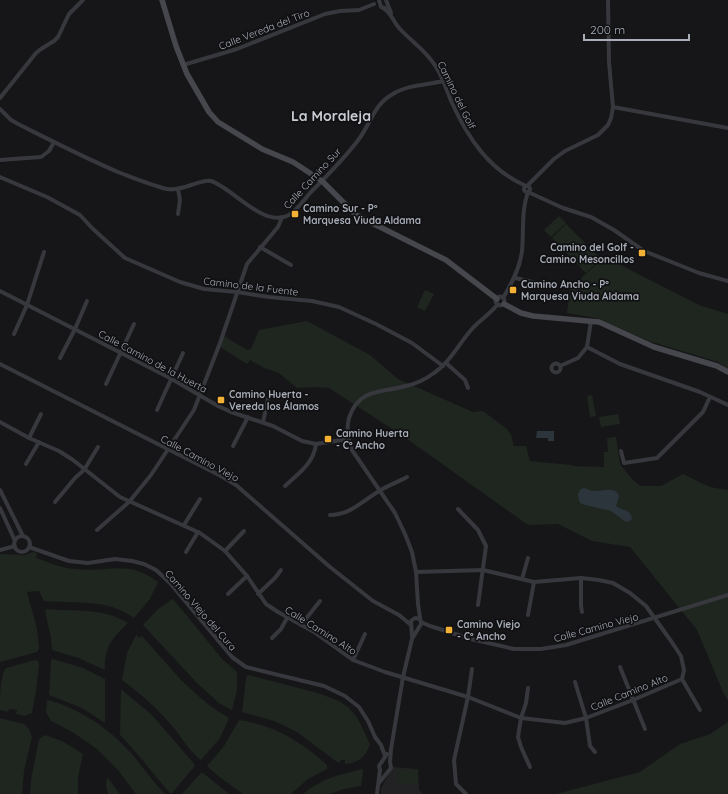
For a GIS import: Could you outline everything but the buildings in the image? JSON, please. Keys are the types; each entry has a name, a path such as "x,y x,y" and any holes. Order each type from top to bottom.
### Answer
{"street":[{"path":"0,98 36,53 58,37 69,14 83,0"},
{"path":"162,0 183,65 209,112 218,122 262,149 293,162 322,181 356,215 446,260 500,301 521,313 533,316 591,320 654,347 717,366 728,372"},
{"name":"Calle Vereda del Tiro","path":"183,65 237,49 325,14 340,11 359,10 374,4 379,0"},
{"name":"Camino del Golf","path":"379,0 382,7 388,11 399,29 429,57 436,67 460,119 473,142 498,169 527,189 562,208 591,217 614,230 644,251 699,273 728,281"},
{"path":"379,783 391,768 391,747 403,677 412,639 419,624 416,572 412,552 405,534 395,513 381,490 360,464 352,450 348,439 347,425 354,406 360,399 381,390 406,386 426,378 444,365 471,330 500,301 515,278 522,253 527,189 554,159 565,151 592,139 602,132 608,125 611,118 612,107 609,62 608,0"},
{"path":"374,4 385,8 387,2"},
{"path":"387,2 392,17"},
{"name":"Calle Camino Sur","path":"0,109 11,120 20,125 129,176 169,189 178,189 209,181 218,184 262,214 282,217 293,212 322,181 359,138 376,108 387,97 401,90 443,81"},
{"path":"612,107 728,128"},
{"path":"0,160 41,157 49,151 54,142"},
{"name":"Camino de la Fuente","path":"0,177 47,197 80,215 125,258 180,282 204,290 237,292 312,301 339,307 412,343 465,380 468,388"},
{"path":"178,189 180,200 178,214"},
{"path":"97,530 129,502 151,475 194,410 247,264 278,227 282,217"},
{"path":"260,247 291,265"},
{"path":"14,334 27,304 44,252"},
{"path":"515,278 545,285"},
{"name":"Calle Camino de la Huerta","path":"0,291 170,378 218,406 273,426 302,441 316,444 348,439"},
{"path":"60,358 87,301"},
{"path":"560,366 578,358 587,347 591,320"},
{"path":"106,384 134,324"},
{"path":"587,347 620,364 728,405"},
{"path":"157,410 182,353"},
{"name":"Calle Camino Viejo","path":"0,364 236,485 342,577 372,601 399,615 411,625"},
{"path":"621,451 624,463 657,458 702,412 710,397"},
{"path":"263,422 268,399"},
{"path":"29,438 41,414"},
{"path":"233,446 248,418"},
{"name":"Calle Camino Alto","path":"0,422 29,438 59,451 73,460 120,497 198,532 225,551 247,576 266,604 287,618 314,632 353,660 385,672 468,697 521,718 564,723 586,718 634,700 682,679 684,670 681,656 646,606 624,589 613,583 582,578 534,582 483,570 416,572"},
{"path":"26,464 38,442"},
{"path":"285,486 305,469 316,450 316,444"},
{"path":"55,502 75,478 84,470 98,448"},
{"path":"330,515 337,515 354,510 381,490 406,477"},
{"path":"0,490 23,536 28,539 30,544 25,551 19,551 15,546 15,541 0,508"},
{"path":"184,525 200,499"},
{"path":"458,509 478,530 486,546 478,605"},
{"path":"225,551 244,531"},
{"path":"186,552 198,532"},
{"path":"15,541 20,536 23,536"},
{"path":"0,550 15,546"},
{"name":"Camino Viejo del Cura","path":"29,547 69,561 88,563 115,559 144,564 156,570 170,583 232,658 246,667 324,686 345,696 359,707 381,745 385,756"},
{"path":"522,579 528,558"},
{"path":"258,594 275,578 281,570"},
{"path":"228,594 247,576"},
{"path":"582,578 580,606 582,612"},
{"path":"528,615 534,582"},
{"name":"Calle Camino Viejo","path":"419,624 471,639 514,649 541,649 566,645 728,595"},
{"path":"301,625 320,602"},
{"path":"412,639 411,621 418,604"},
{"path":"399,615 413,618 419,624"},
{"path":"272,638 281,629 287,618"},
{"path":"411,625 415,628 419,624"},
{"path":"353,660 365,634"},
{"path":"620,667 645,729"},
{"path":"466,794 456,784 454,760 468,697 472,668"},
{"path":"682,679 700,710"},
{"path":"576,682 586,718 590,746 595,752"},
{"path":"528,688 518,737 530,767"},
{"path":"381,745 391,747"},
{"path":"377,794 380,770 379,766 391,747"},
{"path":"382,761 386,760 390,762"},
{"path":"380,770 387,772"}],"shaded area":[{"path":"559,216 566,223 551,237 544,230"},
{"path":"566,224 601,259 586,273 552,238"},
{"path":"605,257 699,305 728,314 728,369 718,362 649,341 596,318 567,313 570,288"},
{"path":"425,290 434,294 425,311 417,307"},
{"path":"307,321 370,355 398,379 473,412 483,411 507,429 511,435 514,446 526,446 530,461 572,466 604,467 604,452 608,452 607,438 616,437 620,464 631,478 640,486 661,486 683,474 710,487 728,490 728,701 697,630 630,547 592,541 558,524 528,525 400,434 329,388 297,388 279,373 264,368 250,360 247,364 220,347 224,336 247,350 251,349 259,330"},
{"path":"592,395 596,416 590,417 587,396"},
{"path":"618,414 620,424 601,427 599,417"},
{"path":"537,431 554,431 554,441 548,441 548,438 536,438"},
{"path":"585,488 594,491 615,491 619,496 616,506 627,511 631,515 632,518 630,521 626,522 611,511 580,503 578,494 581,489"},
{"path":"33,552 37,553 36,558 55,565 87,570 118,568 127,569 147,575 158,582 150,599 134,618 113,607 90,603 44,601 39,591 27,592 37,629 39,649 37,652 0,662 0,554 25,555"},
{"path":"173,599 223,660 236,671 237,690 232,710 219,703 197,683 143,625 158,609"},
{"path":"46,609 99,612 108,614 128,623 113,638 110,644 106,655 105,670 78,658 52,650 45,611"},
{"path":"136,635 140,638 142,636 181,680 196,694 213,708 229,718 220,738 201,760 189,749 173,727 161,714 143,696 122,680 127,653"},
{"path":"53,659 83,668 105,679 105,723 82,708 49,695 51,660"},
{"path":"35,660 38,661 39,664 32,713 25,716 16,714 17,710 9,709 8,712 0,710 1,681 6,668"},
{"path":"248,675 318,693 339,701 348,707 356,716 370,744 364,756 358,761 345,764 345,760 341,760 340,763 337,762 297,732 274,721 242,712 246,678"},
{"path":"121,689 152,715 195,765 172,793 170,793 120,735"},
{"path":"49,700 72,709 104,728 131,753 165,794 136,794 117,769 97,749 74,733 51,721 46,712 47,701"},
{"path":"0,718 24,724 29,729 32,737 24,771 22,794 0,794"},
{"path":"239,720 252,722 286,735 317,756 327,765 327,769 308,779 291,794 243,794 207,766 224,746"},
{"path":"728,722 728,794 556,794 640,772 680,744 710,734"},
{"path":"45,735 62,741 83,754 78,777 78,794 30,794 31,780 39,739"},
{"path":"393,767 418,769 419,790 423,794 381,794 381,788"},
{"path":"362,769 361,786 344,789 330,794 303,794 316,784 339,775"},
{"path":"398,769 418,770 418,785 397,783"},
{"path":"201,773 203,773 229,794 182,794"},
{"path":"107,777 120,794 108,794 106,786"}],"place":[{"name":"Camino Sur - Pº Marquesa Viuda Aldama","path":"295,214"},
{"name":"Camino del Golf - Camino Mesoncillos","path":"642,253"},
{"name":"Camino Ancho - Pº Marquesa Viuda Aldama","path":"513,290"},
{"name":"Camino Huerta - Vereda los Álamos","path":"221,400"},
{"name":"Camino Huerta - Cº Ancho","path":"328,439"},
{"name":"Camino Viejo - Cº Ancho","path":"449,630"}],"district":[{"name":"La Moraleja","path":"331,116"}]}
